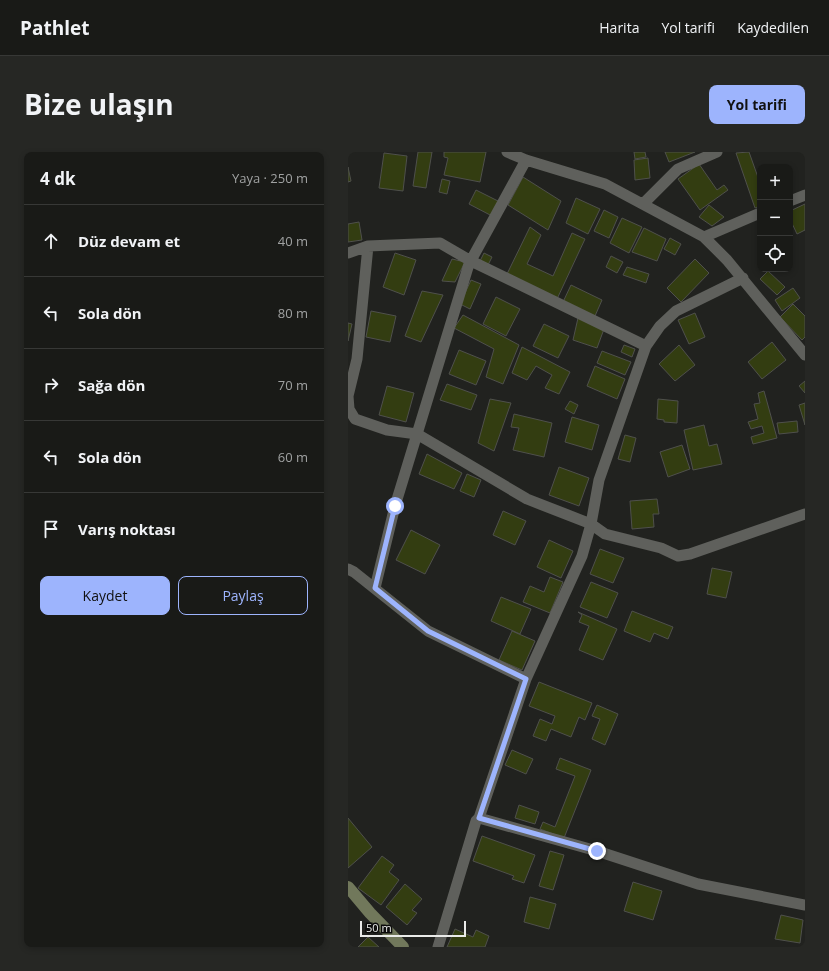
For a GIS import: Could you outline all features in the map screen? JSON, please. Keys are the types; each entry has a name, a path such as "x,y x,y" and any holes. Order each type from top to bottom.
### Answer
{"street":[{"path":"506,152 526,160 605,184 704,237 743,278 805,355"},
{"path":"643,204 678,169 700,155 717,152"},
{"path":"375,588 395,506 471,261 526,160"},
{"path":"792,200 805,195"},
{"path":"704,237 757,214"},
{"path":"348,253 368,246 440,243 471,261 646,346"},
{"path":"368,246 357,359 348,396 349,409 355,419 370,426 398,432 417,434 527,500 591,524 605,534 661,548 678,556 690,554 805,514"},
{"path":"438,947 476,821 479,818 526,679 582,556 591,524 594,502 603,467 646,346 660,326 676,311 743,278"},
{"path":"348,569 375,588 428,631 526,679"},
{"path":"479,818 597,851 698,884 805,905"},
{"path":"348,887 370,913 403,947"}],"building":[{"path":"418,152 432,152 426,188 413,186"},
{"path":"444,152 486,152 480,182 444,175 448,158 444,157"},
{"path":"634,152 645,152 646,157 635,159"},
{"path":"665,152 695,152 669,162"},
{"path":"749,152 757,175 757,207 755,208 736,153"},
{"path":"384,153 407,156 403,191 379,188"},
{"path":"648,158 650,178 635,180 634,160"},
{"path":"699,164 717,190 724,185 728,190 700,210 678,179"},
{"path":"348,167 351,181 348,182"},
{"path":"523,177 561,201 548,230 508,205"},
{"path":"442,179 450,181 447,194 439,192"},
{"path":"476,190 500,202 492,216 469,204"},
{"path":"576,198 600,209 588,234 566,223"},
{"path":"805,204 805,230 797,234 793,225 793,210"},
{"path":"709,205 724,217 712,226 699,217"},
{"path":"604,210 618,217 609,238 594,231"},
{"path":"622,218 642,227 629,253 610,243"},
{"path":"359,222 362,240 348,242 348,224"},
{"path":"530,227 541,235 527,264 553,276 572,233 585,239 557,299 507,274"},
{"path":"644,228 666,239 657,261 632,252"},
{"path":"670,238 681,244 675,255 664,249"},
{"path":"395,253 416,260 404,295 383,287"},
{"path":"484,253 492,257 488,265 480,261"},
{"path":"611,256 623,262 617,273 606,267"},
{"path":"452,259 465,262 455,282 442,281"},
{"path":"695,259 709,273 681,302 667,288"},
{"path":"627,267 649,274 646,283 623,275"},
{"path":"767,272 769,272 785,287 777,295 760,279"},
{"path":"471,280 481,284 470,309 460,304"},
{"path":"571,285 602,300 595,316 563,302"},
{"path":"793,288 800,298 782,311 775,300"},
{"path":"422,291 443,295 421,342 405,336"},
{"path":"496,297 520,309 506,336 483,324"},
{"path":"793,304 805,316 805,337 802,340 780,317"},
{"path":"371,311 396,316 390,342 366,337"},
{"path":"695,313 705,337 689,344 678,320"},
{"path":"463,315 519,345 503,384 486,377 494,349 454,328"},
{"path":"578,318 604,329 597,348 573,340"},
{"path":"348,323 352,324 348,341"},
{"path":"544,324 569,336 558,358 533,346"},
{"path":"772,342 786,360 762,379 748,362"},
{"path":"624,345 635,349 632,357 621,352"},
{"path":"679,345 695,365 675,381 659,364"},
{"path":"522,347 570,372 559,394 545,388 552,375 536,366 527,380 512,373"},
{"path":"459,350 486,361 476,385 449,374"},
{"path":"602,351 631,362 625,375 597,363"},
{"path":"595,366 625,379 617,399 587,386"},
{"path":"805,381 805,393 799,386"},
{"path":"447,384 477,395 471,410 440,400"},
{"path":"387,386 414,393 406,422 379,415"},
{"path":"764,391 777,438 753,444 751,437 764,433 762,426 751,429 748,422 758,419 754,404 760,403 758,393"},
{"path":"490,399 511,403 494,451 478,443"},
{"path":"658,399 678,401 677,423 664,422 664,420 657,419"},
{"path":"570,401 578,405 574,414 565,409"},
{"path":"805,403 805,425 799,405"},
{"path":"514,414 552,423 544,457 513,450 519,428 511,427"},
{"path":"572,417 599,425 592,450 565,442"},
{"path":"797,421 798,432 779,434 777,423"},
{"path":"704,425 709,446 717,444 722,464 693,470 684,430"},
{"path":"625,435 636,438 630,462 618,459"},
{"path":"682,445 690,469 668,477 660,452"},
{"path":"427,454 462,473 454,489 419,474"},
{"path":"559,467 589,478 579,506 549,495"},
{"path":"467,474 481,480 474,497 460,491"},
{"path":"657,499 659,514 653,514 654,527 632,529 630,501"},
{"path":"503,511 526,521 515,545 493,535"},
{"path":"411,530 440,545 425,574 396,560"},
{"path":"549,540 573,551 561,578 537,567"},
{"path":"600,549 624,558 613,583 590,574"},
{"path":"712,568 732,572 726,598 707,594"},
{"path":"550,577 563,582 550,613 523,602 530,586 544,592"},
{"path":"591,582 618,593 607,618 580,607"},
{"path":"501,597 531,609 520,634 491,621"},
{"path":"632,611 673,627 668,639 654,633 650,642 624,631"},
{"path":"578,612 617,629 603,660 579,650 589,626 579,622 582,615"},
{"path":"512,631 535,641 522,670 499,660"},
{"path":"539,682 592,703 585,720 579,717 571,737 551,729 546,741 533,736 540,719 552,724 555,716 529,706"},
{"path":"597,705 618,714 605,745 592,739 600,719 592,716"},
{"path":"512,750 533,759 526,774 505,765"},
{"path":"560,758 591,770 564,838 540,829 543,822 555,827 575,776 556,769"},
{"path":"519,805 539,812 535,824 515,818"},
{"path":"348,818 372,847 348,868"},
{"path":"482,836 535,855 524,883 512,879 514,876 473,861"},
{"path":"550,851 564,855 553,890 539,886"},
{"path":"382,856 394,865 389,872 399,880 381,905 358,888"},
{"path":"633,882 662,891 653,920 624,911"},
{"path":"405,884 422,899 412,910 417,913 407,925 386,907"},
{"path":"530,897 556,904 549,929 524,922"},
{"path":"781,915 803,920 800,943 775,939"},
{"path":"455,929 473,937 476,930 489,936 485,947 447,947"},
{"path":"368,937 379,947 358,947"}],"route":[{"path":"395,506 375,588 428,631 526,679 479,818 597,851"}]}
